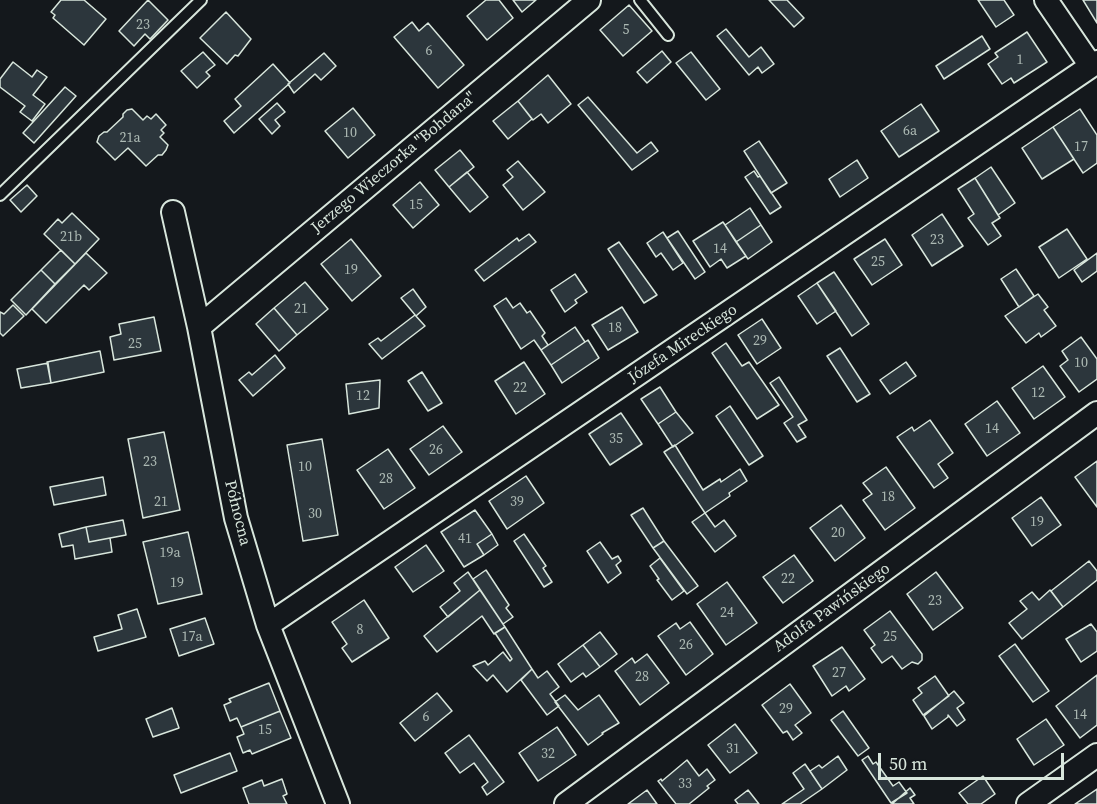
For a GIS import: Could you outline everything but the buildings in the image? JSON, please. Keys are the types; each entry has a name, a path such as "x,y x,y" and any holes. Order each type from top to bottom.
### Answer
{"street":[{"name":"Jerzego Wieczorka \"Bohdana\"","path":"199,327 589,0"},
{"path":"1046,0 1094,64"},
{"name":"Józefa Mireckiego","path":"268,625 1094,64"},
{"name":"Północna","path":"173,212 199,327 236,518 268,625 338,804"},
{"name":"Adolfa Pawińskiego","path":"566,804 1097,413"},
{"path":"1028,804 1097,755"}],"lane":[{"path":"0,195 201,0"},
{"path":"640,0 668,35"}]}
